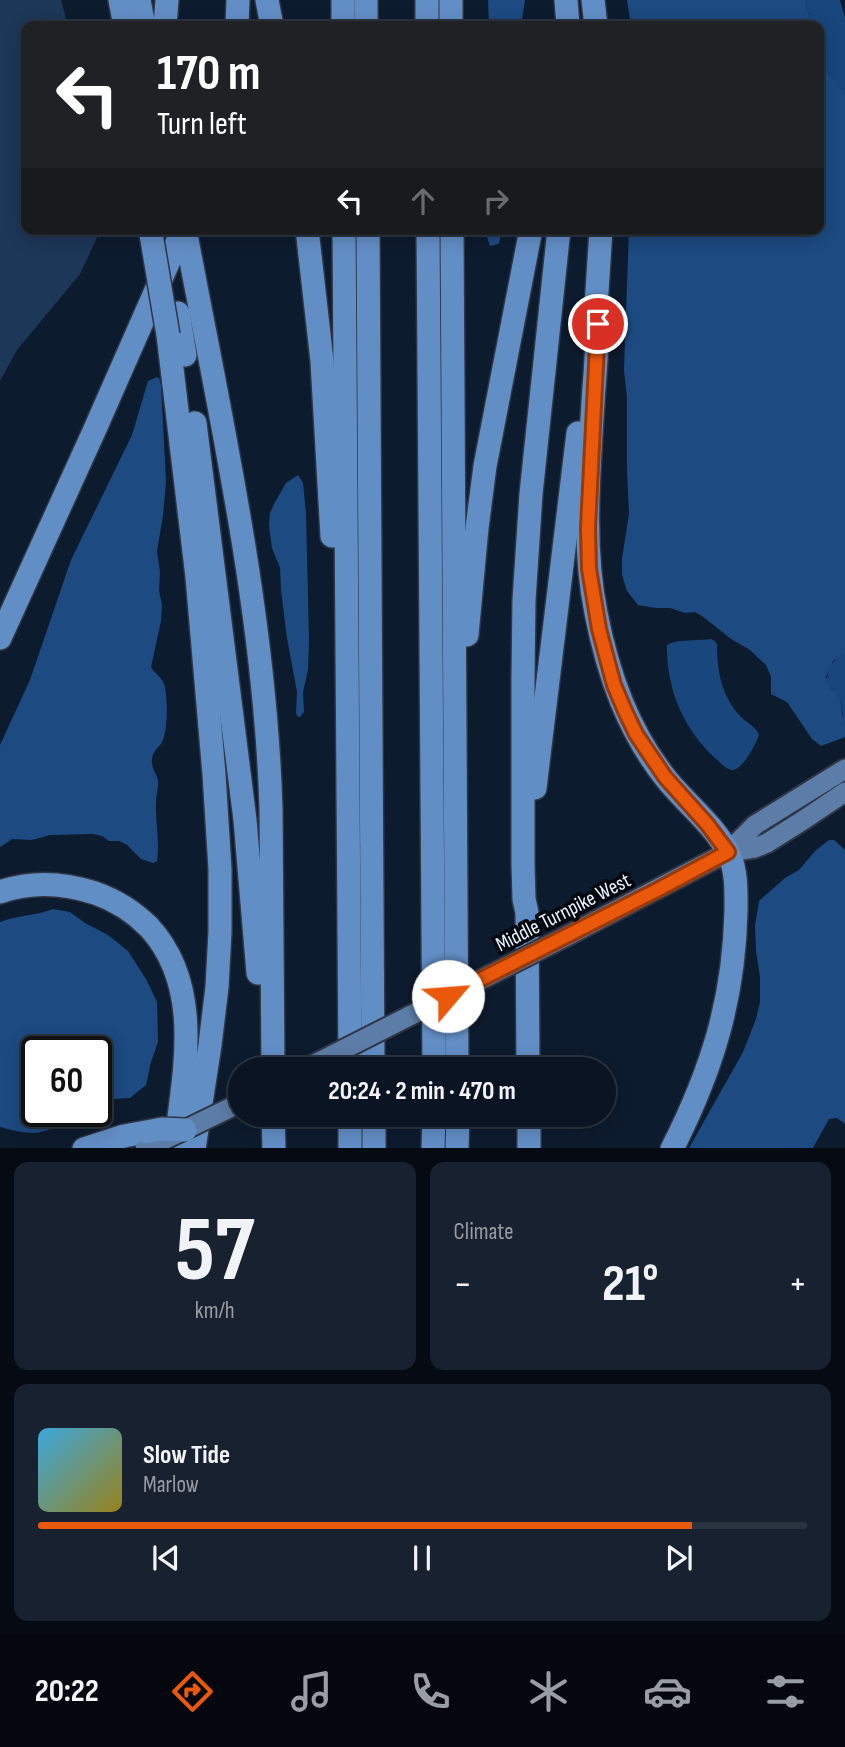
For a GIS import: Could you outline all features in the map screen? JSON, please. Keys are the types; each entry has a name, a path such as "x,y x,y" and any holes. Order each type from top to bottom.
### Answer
{"highway":[{"path":"113,0 115,21"},
{"path":"120,0 124,21"},
{"path":"139,0 143,21"},
{"path":"165,21 167,0"},
{"path":"237,21 238,0"},
{"path":"267,0 271,21"},
{"path":"343,0 343,21"},
{"path":"366,0 366,21"},
{"path":"427,0 427,21"},
{"path":"451,0 451,21"},
{"path":"558,21 559,0"},
{"path":"566,0 568,21"},
{"path":"593,0 595,21"},
{"path":"156,235 178,313 208,518 245,820 258,963 261,1057"},
{"path":"156,235 197,577 220,869 217,987 208,1059 184,1142"},
{"path":"0,638 181,235"},
{"path":"185,235 247,564 265,695 271,809 273,1057"},
{"path":"308,235 322,361 332,541 347,618"},
{"path":"344,235 350,1057"},
{"path":"368,235 373,1057"},
{"path":"428,235 434,1057"},
{"path":"452,235 457,1057"},
{"path":"455,679 469,620 485,466 530,235"},
{"path":"528,1057 527,913 523,851 525,587 531,494 558,235"},
{"path":"601,235 588,540 590,579 599,629 614,685 636,734 665,777 728,852 734,871 735,937 722,1026 710,1064 672,1148"},
{"path":"527,913 537,774 589,342 596,307"},
{"path":"0,892 37,884 86,890 129,910 161,942 178,976 184,998 184,1142"},
{"path":"273,1127 274,1148"},
{"path":"350,1127 350,1148"},
{"path":"374,1127 374,1148"},
{"path":"433,1148 434,1127"},
{"path":"457,1127 457,1148"},
{"path":"528,1127 529,1148"},
{"path":"87,1148 124,1136 145,1140 162,1129 184,1142"}],"main road":[{"name":"Middle Turnpike West","path":"329,1057 728,852 755,825 845,769"},
{"name":"Middle Turnpike West","path":"728,852 755,848 766,843 845,792"},
{"path":"184,1142 228,1111"}],"shaded area":[{"path":"0,0 61,0 67,21 21,21 21,235 98,235 80,274 17,350 0,381"},
{"path":"488,0 525,0 522,21 489,21"},
{"path":"627,0 805,0 811,21 630,21"},
{"path":"805,0 840,0 845,18 845,94 824,63 824,21 811,21"},
{"path":"824,62 829,74 845,94 845,653 833,661 826,677 831,688 840,697 845,737 821,746 812,739 787,702 771,694 771,677 766,665 750,650 702,616 695,612 685,613 670,608 638,605 627,591 622,575 629,514 624,370 629,235 824,235"},
{"path":"501,235 499,244 490,246 487,237"},
{"path":"157,377 161,385 166,481 157,551 161,621 151,667 164,684 167,713 164,737 152,757 158,783 157,861 153,863 141,859 127,845 93,834 50,835 32,840 12,839 0,847 0,745 30,680 71,560 132,435 148,381"},
{"path":"298,475 303,483 306,513 309,640 308,670 303,692 304,712 300,717 296,713 297,692 287,638 280,568 272,548 269,526 274,504 286,483"},
{"path":"711,639 717,645 719,674 728,699 739,715 759,735 745,761 733,770 704,747 685,721 673,692 667,661 667,645 671,643"},
{"path":"845,653 845,722 839,695 828,685 827,680 830,666"},
{"path":"829,840 834,840 845,850 845,1124 837,1118 829,1119 813,1148 689,1148 743,1052 756,1019 760,1002 755,926 759,901 785,878 799,870 815,851"},
{"path":"53,909 70,912 108,935 128,951 157,1002 158,1042 146,1085 130,1098 112,1100 112,1036 21,1036 21,1127 55,1127 35,1133 0,1127 0,922"}],"route":[{"path":"448,996 728,852 665,777 636,734 614,685 599,629 589,569 588,528 598,324"}]}
